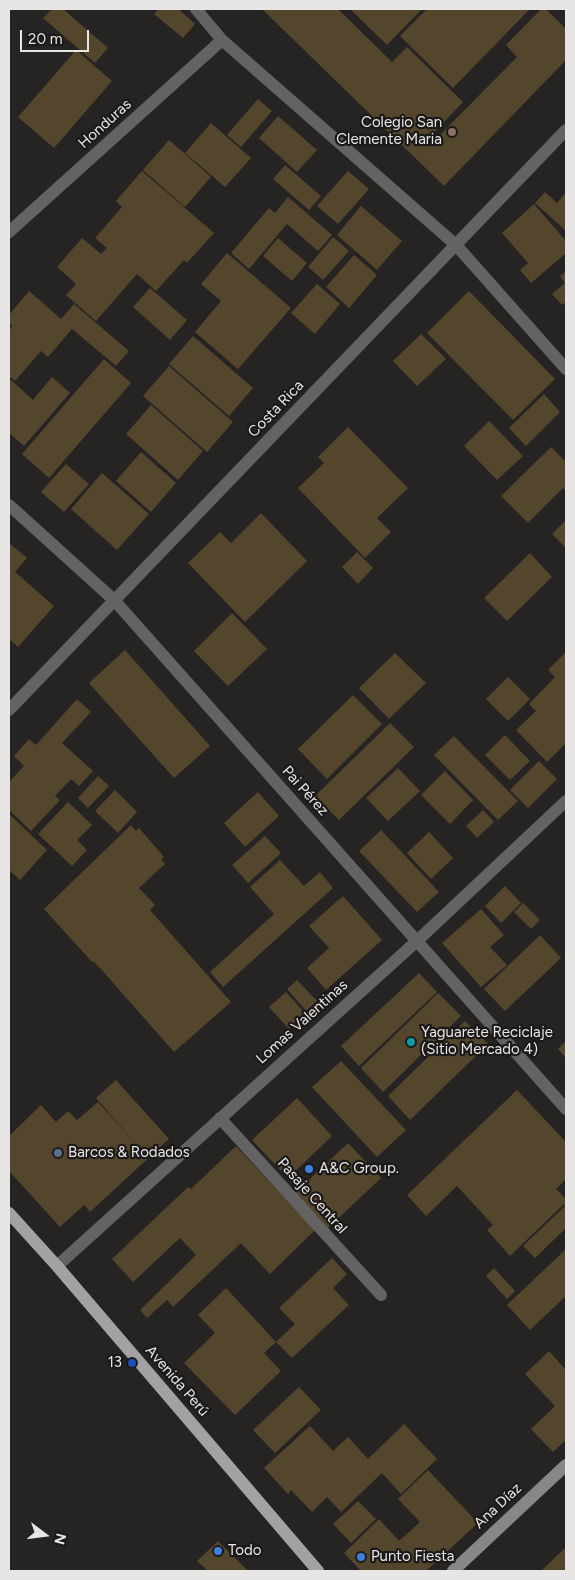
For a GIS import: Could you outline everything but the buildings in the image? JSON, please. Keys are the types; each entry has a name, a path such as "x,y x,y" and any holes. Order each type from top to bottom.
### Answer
{"main road":[{"name":"Avenida Perú","path":"9,1212 318,1571"},
{"name":"Ana Díaz","path":"453,1571 566,1466"}],"street":[{"path":"196,9 222,40 456,245 566,369"},
{"name":"Honduras","path":"9,232 222,40"},
{"name":"Costa Rica","path":"9,710 566,130"},
{"name":"Pai Pérez","path":"9,505 114,600 566,1109"},
{"name":"Lomas Valentinas","path":"57,1266 417,941 566,801"},
{"name":"Pasaje Central","path":"220,1118 381,1295"}],"place":[{"name":"Colegio San Clemente Maria","path":"452,132"},
{"name":"Yaguarete Reciclaje (Sitio Mercado 4)","path":"411,1042"},
{"name":"Barcos & Rodados","path":"58,1153"},
{"name":"A&C Group.","path":"309,1169"},
{"name":"13","path":"132,1363"},
{"name":"Todo","path":"218,1551"},
{"name":"Punto Fiesta","path":"361,1557"}]}
